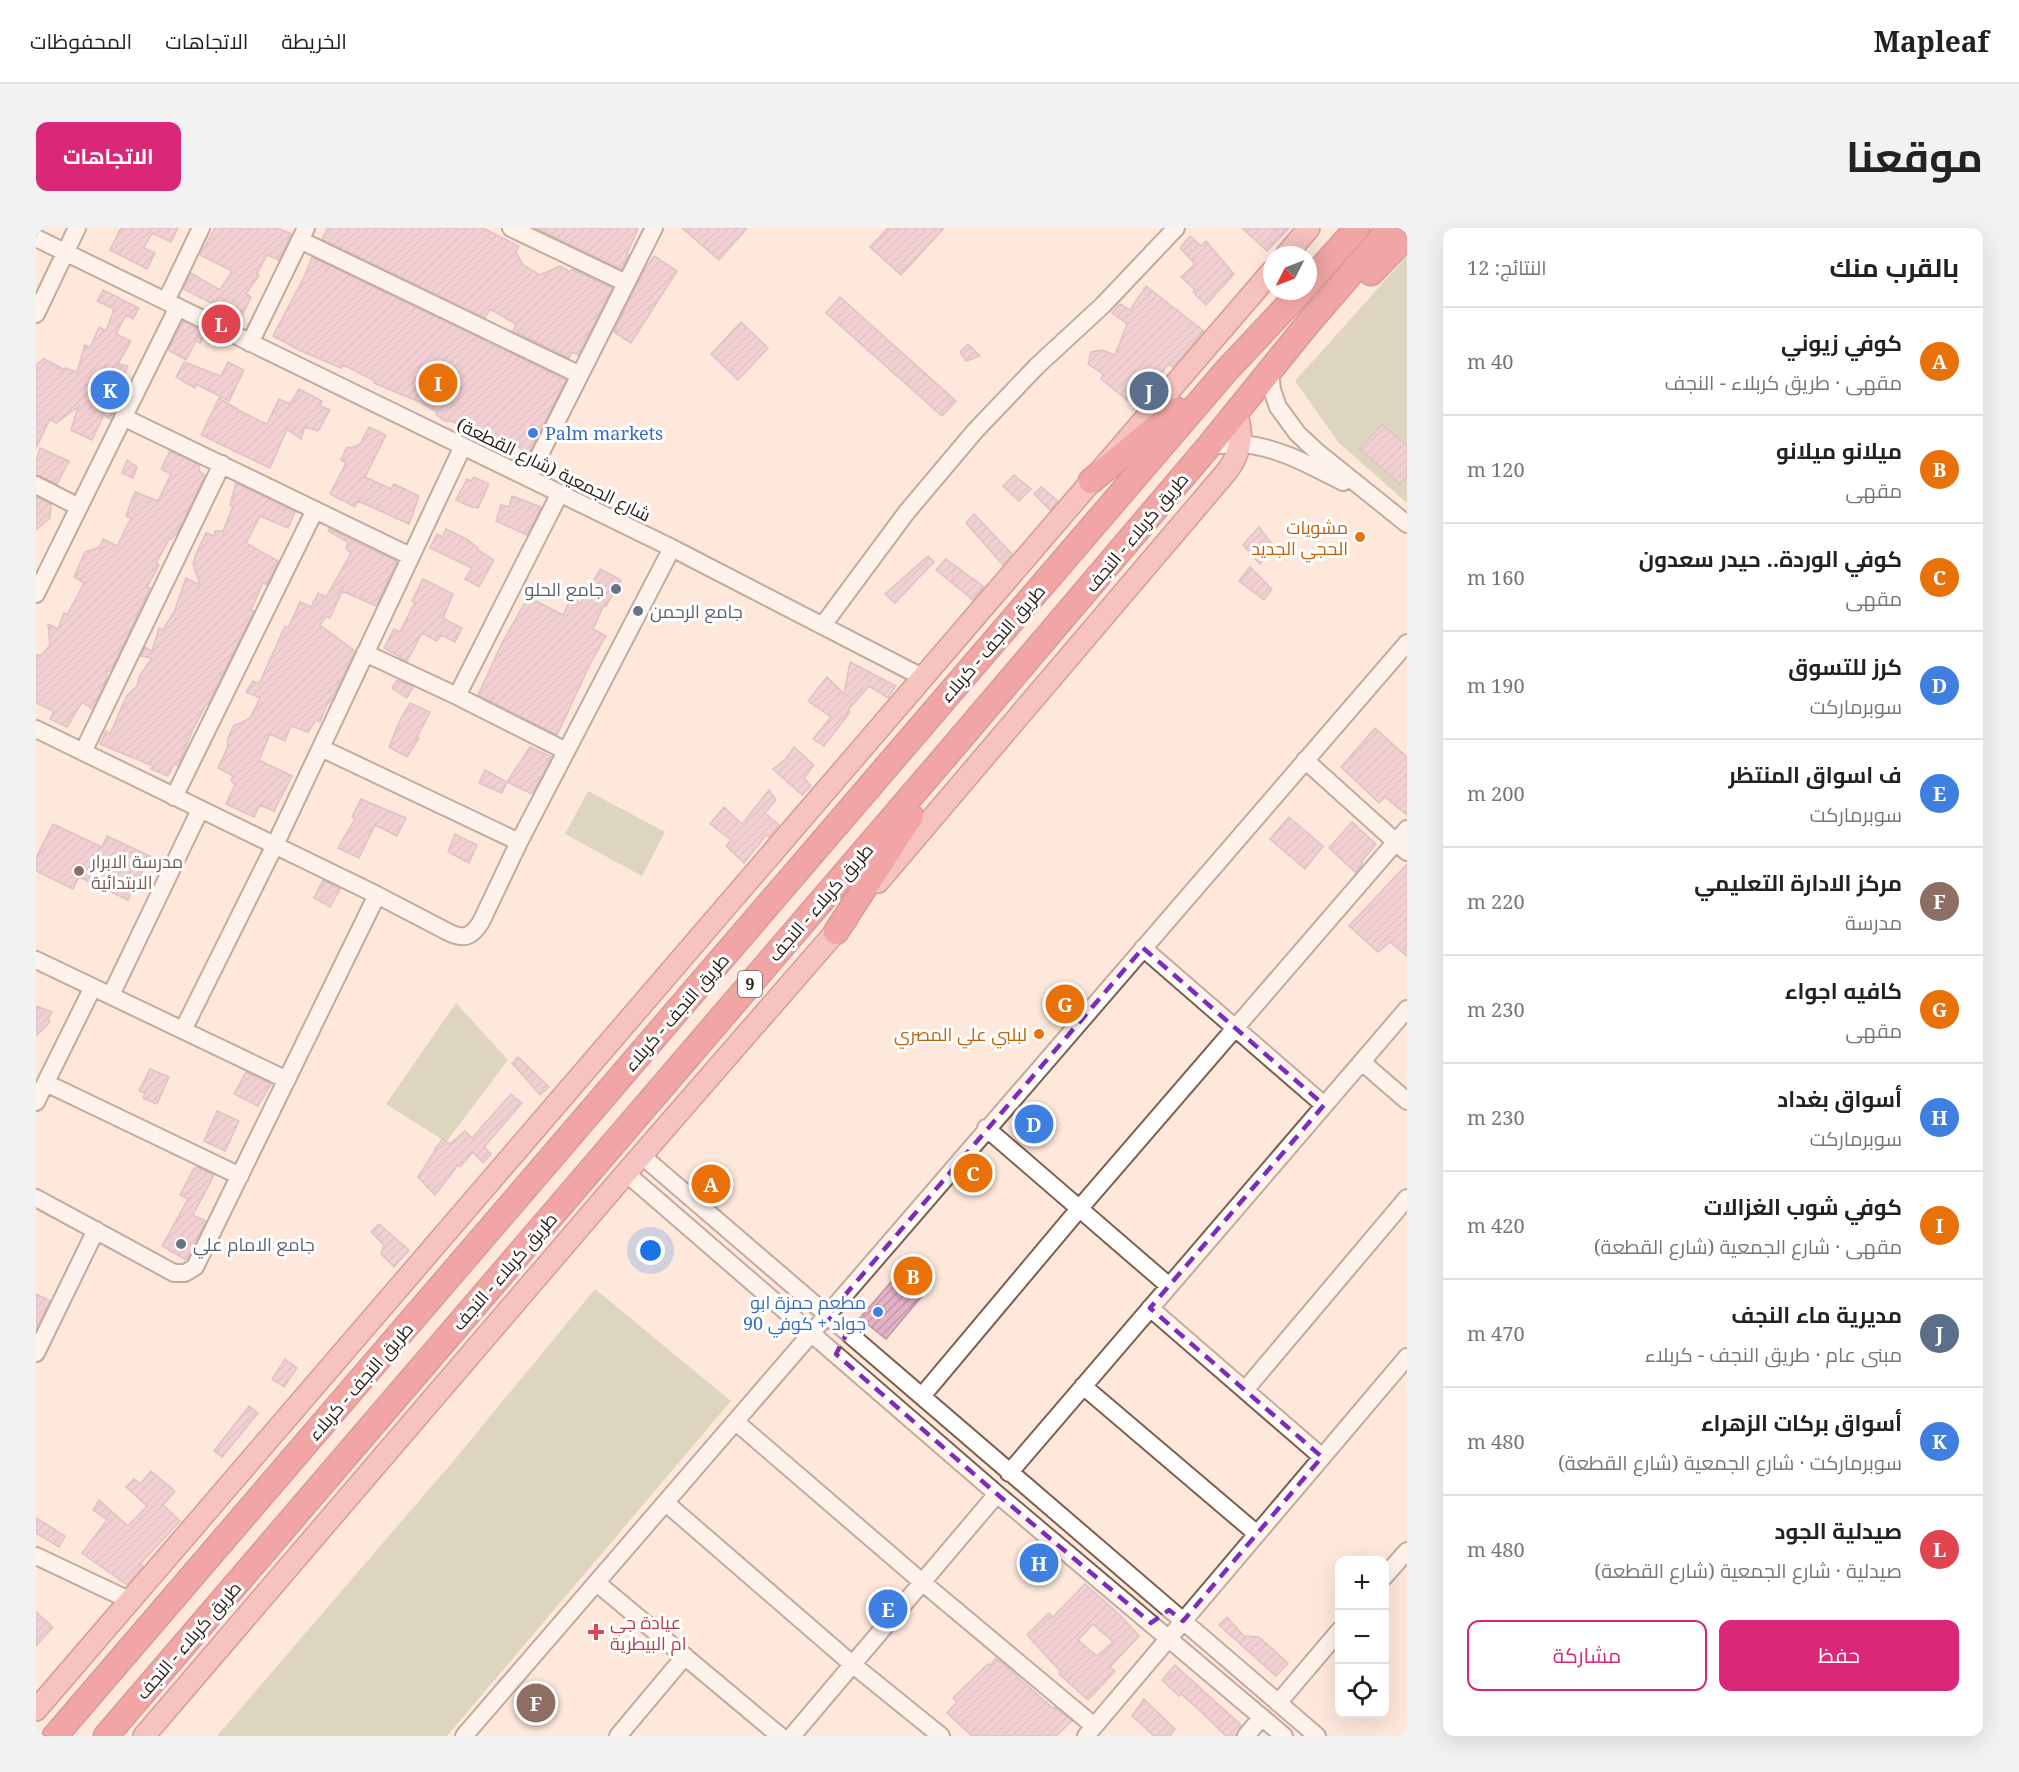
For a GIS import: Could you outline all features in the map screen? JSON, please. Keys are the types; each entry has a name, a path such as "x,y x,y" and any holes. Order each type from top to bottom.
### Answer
{"highway":[{"path":"1317,260 1337,228"},
{"path":"1317,273 1357,228"},
{"name":"طريق کربلاء - النجف","path":"106,1736 961,738 1209,446 1306,326 1390,228"},
{"path":"1306,326 1366,277 1407,236"},
{"name":"طريق النجف - کربلاء","path":"55,1736 1226,371 1291,300"},
{"path":"1090,481 1226,371"},
{"path":"836,932 961,738"}],"main road":[{"path":"1294,246 1309,228"},
{"path":"36,1710 1263,281"},
{"path":"144,1736 641,1155 836,932 1228,470 1234,462 1240,444 1240,423 1236,413"}],"street":[{"path":"36,314 77,228"},
{"path":"36,594 123,417 172,304 201,228"},
{"path":"511,228 626,283"},
{"path":"528,478 654,228"},
{"path":"824,625 906,513 975,431 1037,366 1103,305 1176,228"},
{"path":"250,343 303,234 580,375"},
{"name":"شارع الجمعية (شارع القطعة)","path":"36,238 672,548 922,677"},
{"path":"1270,372 1272,390 1282,416 1316,451 1407,524"},
{"path":"123,417 410,556"},
{"path":"1209,446 1240,444 1267,448 1371,496"},
{"path":"183,1030 275,845 463,446"},
{"path":"83,752 222,464"},
{"path":"36,485 79,507"},
{"path":"457,696 560,493"},
{"path":"174,797 315,510"},
{"path":"36,729 275,845 457,937 466,937 476,930 481,922 519,842 672,548"},
{"path":"464,1736 813,1333 986,1128 1407,643"},
{"path":"365,653 566,751"},
{"path":"321,748 519,842"},
{"path":"922,1396 1079,1209 1403,841 1305,760"},
{"path":"111,995 200,810"},
{"path":"36,1197 174,1273 185,1273 195,1267 377,896"},
{"path":"1143,948 1324,1105"},
{"path":"36,960 287,1080"},
{"path":"36,1102 93,987"},
{"path":"1009,1473 1407,1009"},
{"path":"1362,1062 1407,1101"},
{"path":"45,1083 240,1176"},
{"path":"986,1128 1168,1286"},
{"path":"641,1155 1317,1736"},
{"path":"626,1173 997,1494 1284,1736"},
{"path":"1245,1390 1407,1198"},
{"path":"36,1353 96,1230"},
{"path":"1150,1308 1322,1457"},
{"path":"837,1354 841,1342 853,1338"},
{"path":"736,1422 1090,1731 1407,1357"},
{"path":"1083,1386 1257,1534"},
{"path":"792,1736 997,1494"},
{"path":"666,1503 935,1734"},
{"path":"1389,1571 1407,1551"},
{"path":"36,1556 129,1600"},
{"path":"597,1583 780,1736"},
{"path":"1151,1623 1161,1617 1164,1606"},
{"path":"1278,1702 1335,1636"},
{"path":"1187,1653 1191,1641 1201,1637"},
{"path":"618,1736 685,1656"},
{"path":"1246,1736 1262,1717"}],"highlighted area":[{"path":"1143,948 1324,1105 1150,1308 1322,1457 1183,1621 1169,1610 1151,1623 997,1494 836,1354 847,1333 827,1316"}],"green space":[{"path":"1407,256 1407,503 1339,443 1295,381"},
{"path":"588,791 665,832 642,876 565,834"},
{"path":"456,1003 508,1060 446,1142 386,1104"},
{"path":"595,1289 731,1401 447,1736 217,1736 456,1458"}],"building":[{"path":"121,228 178,228 171,242 152,233 144,248 155,253 147,269 110,250"},
{"path":"215,228 278,228 291,234 279,260 267,255 257,274 259,275 246,294 251,297 241,318 183,289 191,273 220,290 232,271 200,255"},
{"path":"328,228 483,228 519,246 516,252 523,265 540,275 560,266 570,272 572,269 612,288 578,355 572,352 569,358 513,331 516,324 490,309 485,318 322,239"},
{"path":"535,228 638,228 627,254 629,255 621,269"},
{"path":"682,228 747,228 719,260"},
{"path":"888,228 944,228 901,275 870,247"},
{"path":"1242,228 1289,228 1272,246 1263,247"},
{"path":"1190,236 1201,246 1206,241 1234,274 1206,305 1181,277 1195,264 1180,248"},
{"path":"654,256 677,271 631,343 614,332 642,274"},
{"path":"312,257 566,380 527,457 519,452 521,448 482,432 482,434 460,423 459,425 445,421 436,415 437,412 422,403 374,383 375,381 343,365 341,368 273,336"},
{"path":"1146,286 1204,331 1173,367 1168,364 1137,408 1101,379 1103,374 1088,364 1091,352 1102,350 1115,355 1127,324 1112,313 1120,304 1130,310"},
{"path":"103,290 139,308 133,319 126,315 116,334 131,341 118,364 128,366 118,386 126,389 115,404 117,405 110,419 104,415 92,440 71,430 78,407 56,423 50,419 36,448 36,365 44,359 63,369 77,372 85,345 90,348 99,327 106,331 114,309 97,301"},
{"path":"840,297 956,401 942,416 826,313"},
{"path":"183,321 205,333 200,343 196,341 186,360 168,350"},
{"path":"741,322 768,348 738,380 711,354"},
{"path":"968,344 980,356 966,361 960,352"},
{"path":"184,362 221,376 228,362 244,370 229,401 196,384 195,388 176,377"},
{"path":"299,389 322,401 320,406 330,410 318,431 305,427 301,439 287,429 270,468 201,435 219,398 267,424 279,399 290,404"},
{"path":"1382,424 1407,446 1407,476 1400,484 1360,449"},
{"path":"369,427 386,435 365,477 391,489 394,484 419,496 409,524 358,501 355,507 330,494 346,463 341,460 347,447 351,448 360,444"},
{"path":"40,448 69,461 57,484 36,475 36,461"},
{"path":"170,451 199,465 200,472 205,475 178,531 172,539 170,538 156,563 159,565 147,587 150,588 111,671 107,672 107,678 92,709 82,702 67,727 50,719 54,711 36,703 36,655 42,655 50,645 48,624 58,629 64,613 67,615 84,583 74,577 85,552 100,547 103,539 117,546 131,518 126,516 135,492 158,501 171,474 161,469"},
{"path":"127,460 137,467 133,478 122,473"},
{"path":"1014,475 1031,489 1019,501 1003,486"},
{"path":"474,477 489,484 478,508 456,500 467,479 471,481"},
{"path":"236,483 295,512 288,528 260,516 246,543 278,561 267,585 263,583 251,610 254,611 208,704 193,729 178,766 174,764 168,776 151,769 153,766 100,744 106,731 110,734 126,697 137,686 140,675 152,658 141,656 145,647 152,651 159,628 163,630 174,612 186,578 200,585 193,564 196,554 206,533 214,536 215,531 223,531 233,506 230,505"},
{"path":"1041,487 1058,501 1050,510 1034,494"},
{"path":"512,496 541,507 527,535 496,521 501,505 509,507"},
{"path":"36,497 51,504 50,518 36,530"},
{"path":"974,514 1012,554 1003,565 966,523"},
{"path":"1259,527 1272,544 1260,564 1243,545"},
{"path":"329,529 397,561 376,606 342,591 330,618 326,616 320,625 355,651 320,722 316,720 308,732 291,726 285,741 270,734 259,760 292,776 274,811 260,805 254,817 226,804 235,785 231,780 233,776 218,768 227,749 228,738 234,725 250,718 260,698 246,692 253,681 259,684 285,626 288,628 300,602 311,607 318,593 326,597 351,553 346,548 348,542 328,531"},
{"path":"446,529 468,540 478,550 494,560 479,587 465,579 472,568 430,548 437,534 442,537"},
{"path":"928,556 934,562 895,603 885,594"},
{"path":"946,559 984,587 973,600 936,570"},
{"path":"1250,567 1272,589 1264,600 1239,581"},
{"path":"600,569 621,580 606,606 604,605 593,629 606,636 592,660 557,735 478,695 501,645 528,597 563,615 571,598 581,603"},
{"path":"423,579 453,594 443,618 462,628 455,642 441,635 437,641 422,633 407,661 384,648 394,629 400,632 415,602 412,601"},
{"path":"850,662 896,686 888,698 869,686 848,710 850,712 824,746 813,739 831,717 808,701 827,677 844,694"},
{"path":"397,680 413,687 407,698 392,688"},
{"path":"410,703 430,712 417,737 419,738 407,757 389,747"},
{"path":"1375,728 1407,757 1407,815 1385,797 1379,803 1341,767"},
{"path":"530,747 552,757 532,794 507,782"},
{"path":"794,747 814,765 804,778 811,786 802,795 773,769 786,759"},
{"path":"485,770 507,782 502,793 479,783"},
{"path":"769,790 776,800 765,813 779,825 769,837 766,835 744,863 726,846 731,840 710,824 724,807 742,824"},
{"path":"361,799 406,818 397,836 375,825 359,858 338,848 355,819 352,817"},
{"path":"1289,817 1323,846 1305,869 1270,839"},
{"path":"1352,822 1376,844 1361,862 1363,864 1356,873 1329,848"},
{"path":"53,824 102,847 107,836 150,856 128,900 79,877 73,889 36,871 36,858"},
{"path":"455,834 477,845 469,863 448,852"},
{"path":"1407,864 1407,956 1390,942 1378,952 1349,926"},
{"path":"323,880 340,889 330,907 314,898"},
{"path":"36,1006 52,1012 48,1019 50,1022 36,1036"},
{"path":"518,1057 549,1087 540,1095 512,1063"},
{"path":"150,1069 169,1077 157,1104 143,1098 145,1093 139,1091"},
{"path":"246,1072 271,1084 258,1106 234,1094"},
{"path":"511,1094 522,1103 484,1147 491,1154 483,1163 473,1152 460,1167 458,1165 435,1195 418,1177 435,1148 443,1139 450,1144 465,1131 472,1138"},
{"path":"217,1111 239,1121 225,1151 204,1141"},
{"path":"197,1167 214,1175 193,1215 206,1221 186,1260 162,1246 188,1199 180,1195 194,1168"},
{"path":"379,1224 409,1250 394,1267 381,1254 384,1245 371,1232"},
{"path":"897,1275 922,1296 886,1339 860,1318"},
{"path":"36,1294 50,1301 36,1329"},
{"path":"285,1359 297,1368 284,1387 272,1379"},
{"path":"249,1406 258,1413 222,1457 214,1451"},
{"path":"151,1471 175,1491 163,1505 180,1521 140,1564 143,1566 127,1585 82,1553 107,1520 93,1510 99,1500 128,1526 147,1506 126,1487 134,1479 140,1484"},
{"path":"36,1518 65,1536 59,1547 36,1533"},
{"path":"1085,1584 1119,1614 1139,1636 1110,1667 1115,1671 1088,1700 1059,1674 1061,1672 1027,1635 1049,1613 1053,1617","holes":["1093,1624 1113,1642 1097,1656 1078,1640"]},
{"path":"36,1612 53,1627 36,1646"},
{"path":"1227,1617 1244,1636 1259,1637 1288,1663 1276,1676 1219,1625"},
{"path":"996,1658 1054,1709 1055,1707 1072,1721 1056,1736 972,1736 947,1713 957,1702 953,1698"},
{"path":"1175,1665 1241,1725 1236,1736 1226,1736 1181,1694 1179,1696 1162,1680"},
{"path":"1144,1699 1175,1729 1170,1736 1154,1736 1132,1716"}],"place":[{"name":"صيدلية الجود","path":"221,324"},
{"name":"كوفي شوب الغزالات","path":"438,383"},
{"name":"أسواق بركات الزهراء","path":"110,390"},
{"name":"مديرية ماء النجف","path":"1149,391"},
{"name":"Palm markets","path":"533,433"},
{"name":"مشويات الحجي الجديد","path":"1360,537"},
{"name":"جامع الحلو","path":"616,589"},
{"name":"جامع الرحمن","path":"638,611"},
{"name":"مدرسة الابرار الابتدائية","path":"79,871"},
{"name":"كافيه اجواء","path":"1065,1004"},
{"name":"لبلبي علي المصري","path":"1039,1034"},
{"name":"كرز للتسوق","path":"1034,1124"},
{"name":"كوفي الوردة.. حيدر سعدون","path":"973,1173"},
{"name":"كوفي زيوني","path":"711,1184"},
{"name":"جامع الامام علي","path":"181,1244"},
{"name":"ميلانو ميلانو","path":"913,1276"},
{"name":"مطعم حمزة ابو جواد + كوفي 90","path":"878,1312"},
{"name":"أسواق بغداد","path":"1039,1563"},
{"name":"ف اسواق المنتظر","path":"888,1609"},
{"name":"عيادة جي ام البيطرية","path":"596,1632"},
{"name":"مركز الادارة التعليمي","path":"536,1703"}]}
